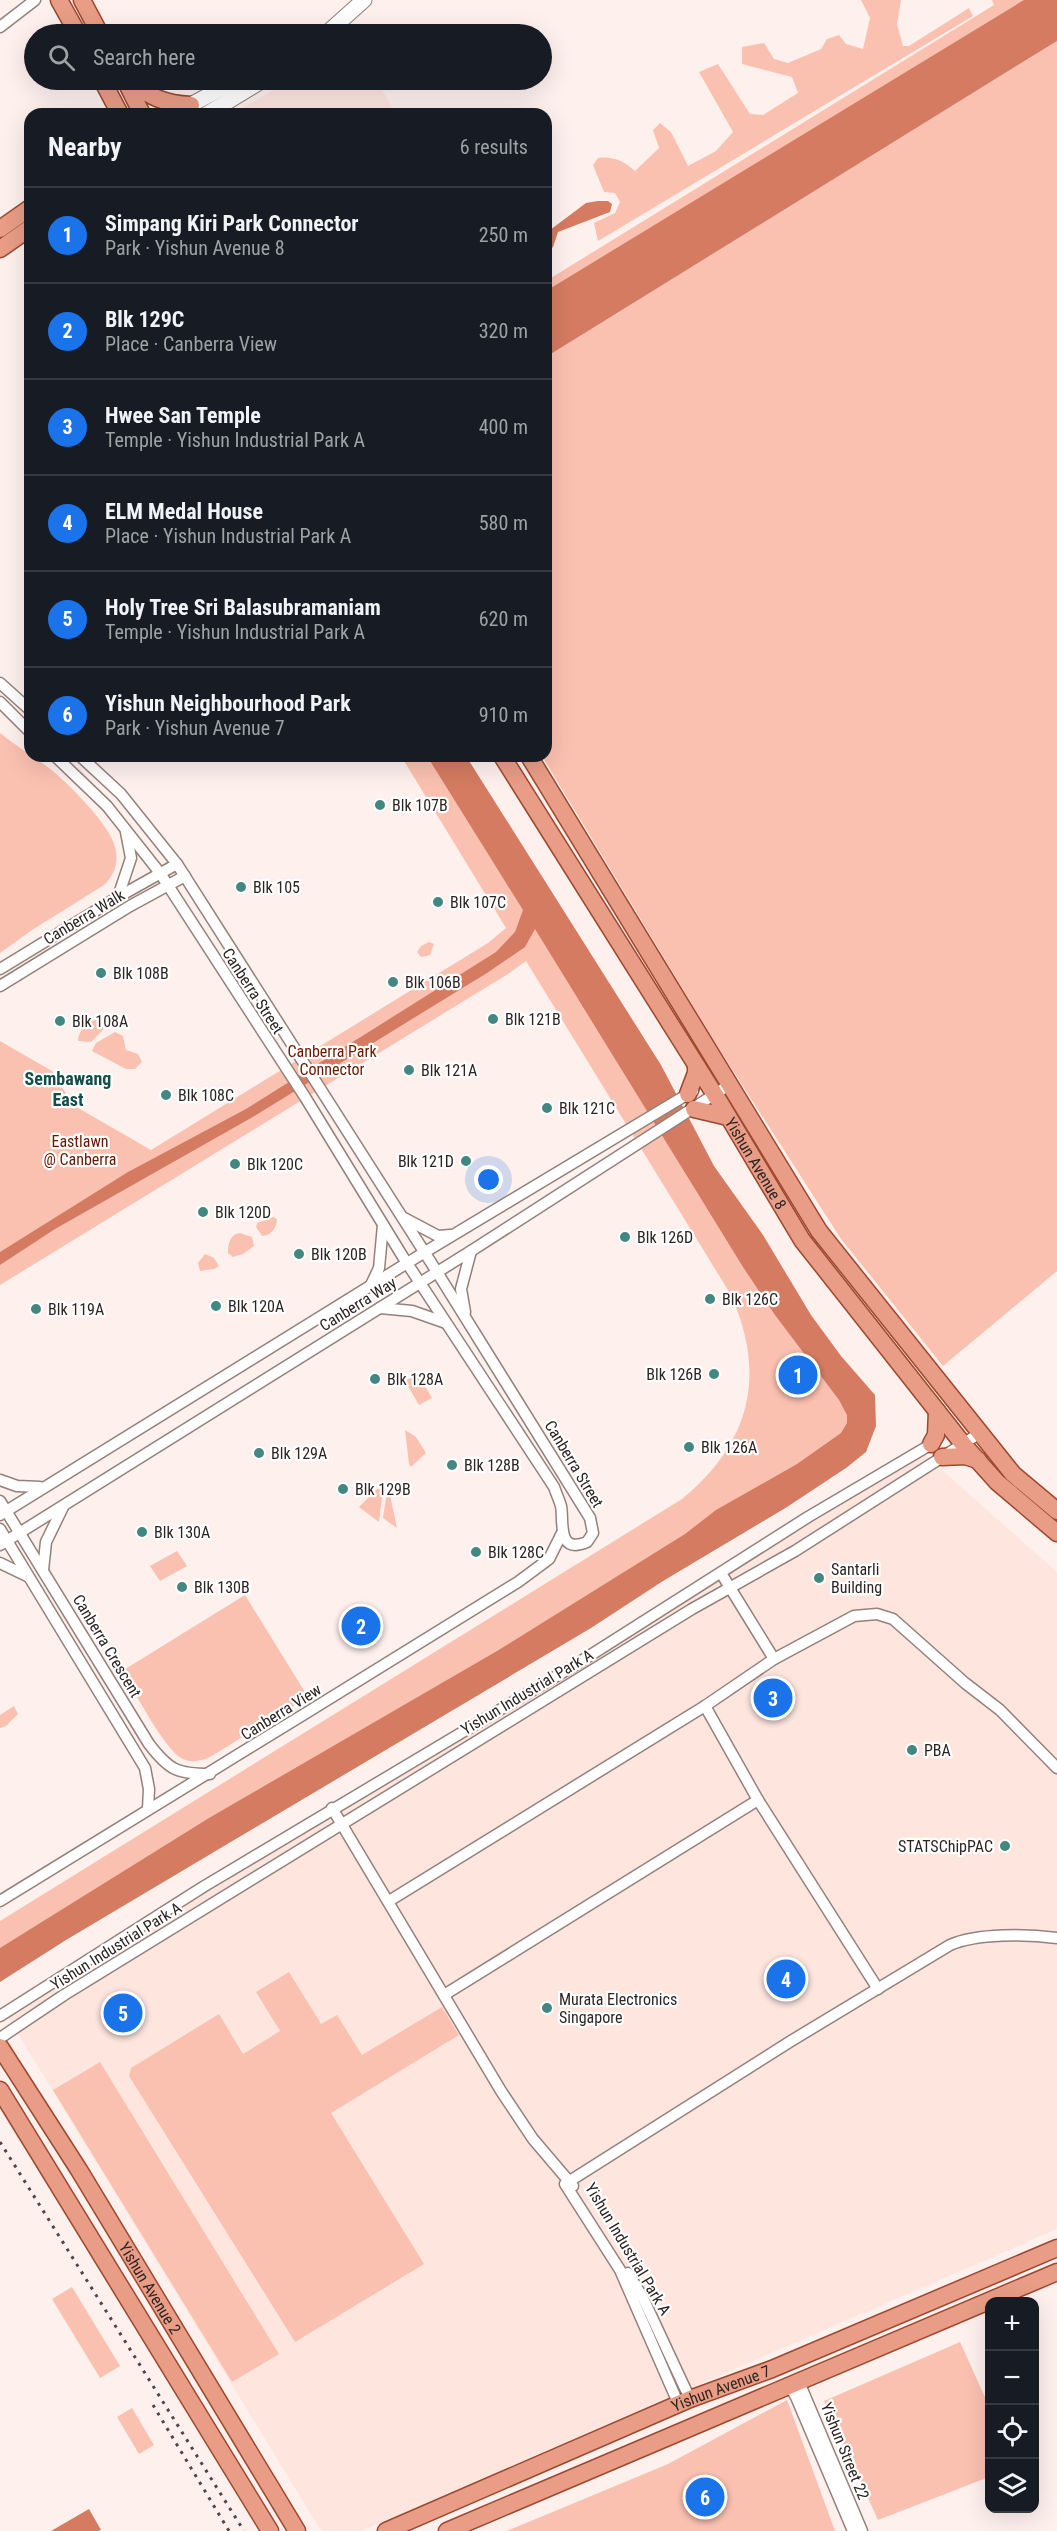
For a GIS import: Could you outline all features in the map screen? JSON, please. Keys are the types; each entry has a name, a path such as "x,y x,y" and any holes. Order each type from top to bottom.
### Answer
{"main road":[{"path":"59,0 72,24"},
{"path":"82,0 95,24"},
{"path":"107,90 111,108"},
{"path":"108,90 117,108"},
{"path":"129,90 139,108"},
{"path":"142,90 170,104 191,105"},
{"path":"0,229 24,212"},
{"path":"0,249 24,232"},
{"name":"Yishun Avenue 8","path":"505,762 728,1117 801,1240 958,1438 997,1482 1057,1533"},
{"name":"Yishun Avenue 8","path":"533,762 819,1231 1013,1474 1057,1511"},
{"path":"696,1066 690,1102 728,1117"},
{"path":"931,1444 936,1435 938,1411"},
{"path":"942,1457 965,1456 978,1460"},
{"name":"Yishun Avenue 2","path":"0,2047 79,2170 298,2529"},
{"name":"Yishun Avenue 2","path":"0,2090 270,2531"},
{"name":"Yishun Avenue 7","path":"386,2531 684,2402 772,2369 1057,2248"},
{"name":"Yishun Avenue 7","path":"447,2531 1057,2272"},
{"path":"772,2369 791,2373 792,2385"}],"street":[{"path":"0,27 35,0"},
{"path":"337,24 364,0"},
{"path":"185,108 219,90"},
{"path":"217,108 246,90"},
{"path":"0,683 24,705"},
{"path":"0,702 24,726"},
{"name":"Canberra Street","path":"61,762 106,806 160,873 305,1097 420,1282 554,1487 561,1507 562,1533 566,1539 576,1544 587,1542 592,1533 590,1518 425,1252 320,1092 185,876 121,794 86,762"},
{"path":"118,897 131,858 126,829"},
{"name":"Canberra Walk","path":"0,969 177,864"},
{"name":"Canberra Walk","path":"0,986 130,906 185,876"},
{"name":"Canberra Way","path":"4,1543 653,1135 690,1102 726,1079"},
{"name":"Canberra Way","path":"2,1509 44,1486 645,1120 690,1102"},
{"path":"401,1216 438,1236 457,1233"},
{"path":"371,1286 379,1268 383,1223"},
{"path":"466,1318 460,1289 471,1251"},
{"path":"379,1308 412,1311 447,1324"},
{"name":"Yishun Industrial Park A","path":"0,2038 64,1995 729,1587 795,1551 942,1457 958,1438 975,1427"},
{"name":"Yishun Industrial Park A","path":"0,2016 332,1808 574,1665 808,1517 931,1444 958,1438 975,1427"},
{"path":"0,1480 30,1488 44,1486"},
{"path":"44,1570 46,1542 64,1507"},
{"name":"Canberra Crescent","path":"2,1509 44,1570 163,1762 184,1774 210,1774"},
{"name":"Canberra Crescent","path":"0,1529 4,1543 30,1578 145,1768 149,1789 148,1809"},
{"name":"Canberra View","path":"0,1901 148,1809 210,1774 518,1582 549,1559 562,1533"},
{"path":"0,1563 30,1578"},
{"path":"721,1573 774,1659"},
{"path":"389,1900 705,1706 774,1659 854,1616 877,1614 893,1619 965,1683 1000,1710 1057,1768"},
{"path":"93,1681 100,1677 103,1667"},
{"path":"705,1706 758,1800 878,1989"},
{"path":"444,1995 758,1800"},
{"name":"Yishun Industrial Park A","path":"332,1808 501,2091 533,2139 567,2183 620,2270 684,2402"},
{"name":"Yishun Industrial Park A","path":"567,2183 702,2096 959,1941 1014,1935 1057,1938"},
{"name":"Yishun Street 22","path":"792,2385 792,2390 853,2531"},
{"name":"Yishun Street 22","path":"792,2385 862,2531"}],"shaded area":[{"path":"1024,0 1057,0 1057,41 552,353 552,287"},
{"path":"274,90 382,90 392,107 390,108 242,108"},
{"path":"608,201 612,204 610,212 558,232 552,248 552,228 586,203"},
{"path":"431,762 470,762 661,1065 714,1166 763,1235 811,1315 841,1356 875,1395 876,1426 866,1452 787,1507 663,1581 591,1628 66,1940 0,1982 0,1948 209,1818 497,1651 685,1534 716,1510 797,1464 841,1433 847,1423 847,1415 839,1400 775,1315 743,1267 535,929 525,947 487,973 251,1118 55,1229 0,1265 0,1252 128,1172 246,1109 496,952 515,932 523,910"},
{"path":"915,1446 1057,1572 1057,2229 361,2531 321,2531 4,2011"},
{"path":"89,2509 101,2530 51,2531"}],"green space":[{"path":"861,0 901,0 897,24 903,46 909,46 969,8 973,16 598,241 594,223 615,213 620,202 615,193 604,192 593,165 598,158 618,160 635,171 659,148 653,130 660,123 671,132 688,166 716,151 733,132 699,72 718,64 750,114 763,115 798,93 792,77 742,64 742,47 764,43 774,59 788,63 821,49 827,39 839,35 846,44 863,49 870,18"},
{"path":"992,0 1057,0 552,311 552,277 994,5"},
{"path":"1057,41 1057,1271 943,1366 841,1239 716,1044 546,762 552,762 552,353"},
{"path":"0,733 24,750 24,762 40,762 77,794 97,816 112,838 117,858 111,877 104,885 0,953"},
{"path":"405,762 452,762 861,1397 855,1444 0,1969 0,1921 682,1499 705,1477 723,1455 737,1431 746,1406 749,1380 748,1353 742,1325 731,1295 526,961 0,1285 0,1041 52,1071 73,1105 151,1150 488,943 506,928"},
{"path":"429,942 434,944 430,955 421,957 417,952 421,946"},
{"path":"99,1018 105,1023 103,1030 91,1042 78,1041 85,1026"},
{"path":"115,1032 123,1036 126,1050 138,1054 142,1062 135,1069 126,1069 92,1051 96,1043"},
{"path":"273,1217 277,1219 275,1228 271,1233 262,1236 256,1227 257,1223"},
{"path":"240,1233 252,1237 254,1246 243,1254 233,1257 228,1253 229,1243 234,1235"},
{"path":"205,1254 214,1258 219,1266 200,1271 198,1263"},
{"path":"418,1374 432,1398 419,1405 405,1381"},
{"path":"405,1430 416,1437 426,1453 411,1467 409,1464"},
{"path":"377,1489 383,1489 379,1522 359,1507"},
{"path":"387,1491 390,1495 397,1528 383,1518"},
{"path":"177,1551 187,1566 160,1581 150,1566"},
{"path":"245,1595 308,1697 210,1757 196,1761 183,1759 159,1733 122,1671"},
{"path":"14,1706 18,1714 6,1726 0,1728 0,1715"},
{"path":"289,1972 321,2024 337,2015 362,2055 442,2007 459,2035 331,2113 424,2264 295,2342 129,2076 131,2068 219,2014 243,2054 280,2031 256,1992"},
{"path":"100,2062 279,2354 232,2382 53,2090"},
{"path":"72,2287 120,2366 100,2378 52,2299"},
{"path":"960,2342 985,2397 985,2479 878,2520 824,2401"},
{"path":"787,2400 835,2531 507,2531 668,2464"},
{"path":"132,2408 154,2445 139,2454 117,2417"}],"railway":[{"path":"0,2142 244,2531"},
{"path":"153,2405 229,2531"}],"place":[{"name":"Blk 107B","path":"380,805"},
{"name":"Blk 105","path":"241,887"},
{"name":"Blk 107C","path":"438,902"},
{"name":"Blk 108B","path":"101,973"},
{"name":"Blk 106B","path":"393,982"},
{"name":"Blk 121B","path":"493,1019"},
{"name":"Blk 108A","path":"60,1021"},
{"name":"Blk 121A","path":"409,1070"},
{"name":"Blk 108C","path":"166,1095"},
{"name":"Blk 121C","path":"547,1108"},
{"name":"Blk 121D","path":"466,1161"},
{"name":"Blk 120C","path":"235,1164"},
{"name":"Blk 120D","path":"203,1212"},
{"name":"Blk 126D","path":"625,1237"},
{"name":"Blk 120B","path":"299,1254"},
{"name":"Blk 126C","path":"710,1299"},
{"name":"Blk 120A","path":"216,1306"},
{"name":"Blk 119A","path":"36,1309"},
{"name":"Blk 126B","path":"714,1374"},
{"name":"Simpang Kiri Park Connector","path":"798,1375"},
{"name":"Blk 128A","path":"375,1379"},
{"name":"Blk 126A","path":"689,1447"},
{"name":"Blk 129A","path":"259,1453"},
{"name":"Blk 128B","path":"452,1465"},
{"name":"Blk 129B","path":"343,1489"},
{"name":"Blk 130A","path":"142,1532"},
{"name":"Blk 128C","path":"476,1552"},
{"name":"Santarli Building","path":"819,1578"},
{"name":"Blk 130B","path":"182,1587"},
{"name":"Blk 129C","path":"361,1626"},
{"name":"Hwee San Temple","path":"773,1698"},
{"name":"PBA","path":"912,1750"},
{"name":"STATSChipPAC","path":"1005,1846"},
{"name":"ELM Medal House","path":"786,1979"},
{"name":"Murata Electronics Singapore","path":"547,2008"},
{"name":"Holy Tree Sri Balasubramaniam","path":"123,2013"},
{"name":"Yishun Neighbourhood Park","path":"705,2497"}],"district":[{"name":"Sembawang East","path":"68,1088"}],"park label":[{"name":"Canberra Park Connector","path":"332,1060"},
{"name":"Eastlawn @ Canberra","path":"80,1150"}]}
